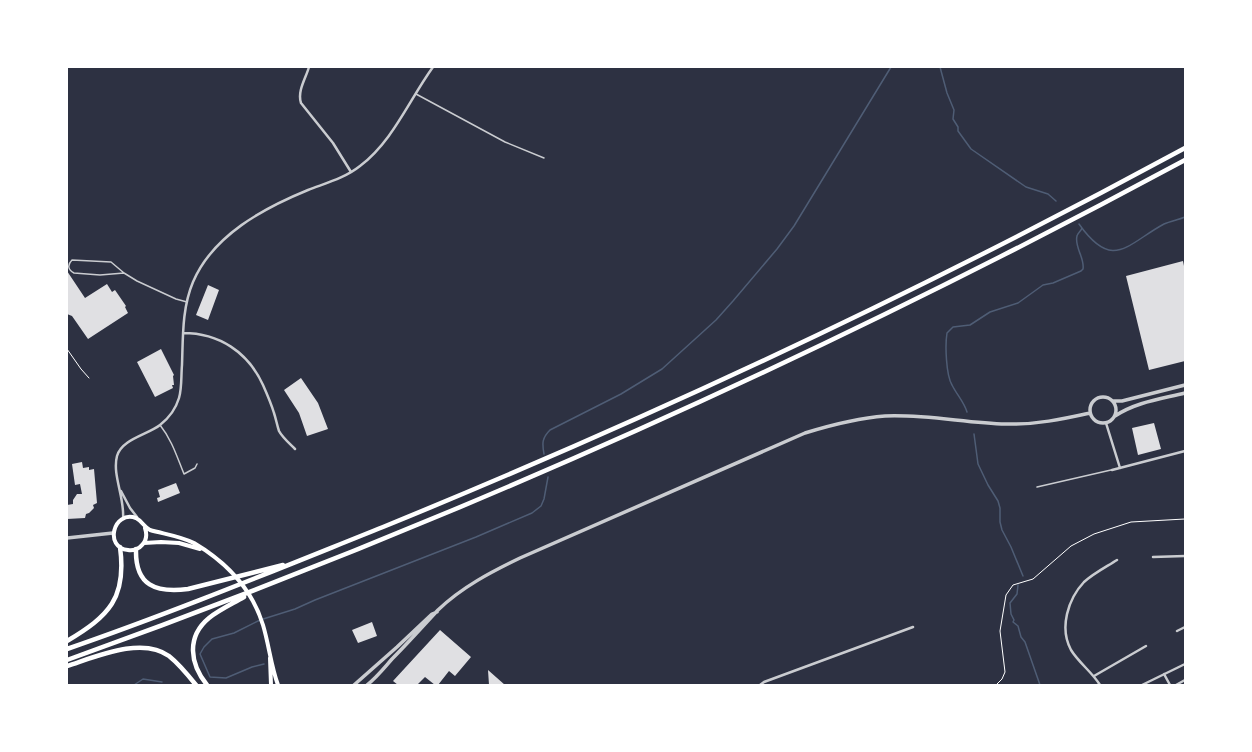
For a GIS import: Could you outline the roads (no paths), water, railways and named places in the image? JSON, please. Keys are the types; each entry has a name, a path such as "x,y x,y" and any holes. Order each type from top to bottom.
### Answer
{"highway":[{"path":"67,649 154,618 298,562 507,475 726,379 911,290 1034,228 1185,148"},
{"path":"67,660 257,589 396,534 699,403 916,300 1027,244 1185,160"},
{"path":"67,641 97,622 113,602 121,577 120,547"},
{"path":"136,550 136,561 140,573 150,585 163,590 188,589 298,562"},
{"path":"207,685 200,675 194,661 193,644 196,636 208,619 257,589"},
{"path":"67,666 115,651 128,648 147,647 168,655 180,666 196,685"}],"main road":[{"path":"133,517 139,520 145,528 146,537 144,543 136,550 129,551 120,547 115,541 113,533 117,523 123,519 133,517"},
{"path":"145,528 194,543 226,567 241,582 252,599 263,623 270,658 278,685"},
{"path":"144,543 179,543 202,550"},
{"path":"270,658 270,684"}],"street":[{"path":"309,67 300,92 299,98 301,103 333,143 352,172"},
{"path":"123,519 123,509 116,462 118,452 130,441 160,425 172,412 179,398 183,334 187,302 193,281 203,265 215,249 242,224 276,204 339,178 359,167 380,148 433,67"},
{"path":"183,334 202,334 219,340 235,349 247,360 257,373 274,412 280,431 295,449"},
{"path":"1185,386 1122,401 1113,401 1105,397 1098,398 1091,405 1090,413 1096,421 1106,423 1125,410 1140,404 1185,393"},
{"path":"1113,401 1116,408 1115,416"},
{"path":"369,684 438,611 468,586 502,566 805,433 848,421 884,416 906,416 1007,424 1055,421 1090,413"},
{"path":"1106,423 1120,468"},
{"path":"1112,470 1185,451"},
{"path":"120,489 130,508 139,520"},
{"path":"67,538 113,533"},
{"path":"1153,556 1185,556"},
{"path":"1100,685 1071,649 1066,636 1066,620 1073,598 1080,588 1089,579 1117,560"},
{"path":"354,685 432,614 438,611"},
{"path":"760,685 764,682 913,627"},
{"path":"1177,631 1185,627"},
{"path":"1094,676 1146,646"},
{"path":"1142,685 1185,664"},
{"path":"1164,674 1170,685"},
{"path":"1176,685 1185,680"}],"lane":[{"path":"416,94 486,133 544,158"},
{"path":"124,273 100,275 74,273 70,271 68,266 69,262 72,260 111,262 124,273 148,286 176,299 187,302"},
{"path":"160,425 172,445 184,474 195,468 197,464"},
{"path":"1037,487 1112,470"}],"waterway":[{"path":"544,454 543,441 550,430 621,394 662,369 716,320 777,249 794,226 891,67"},
{"path":"940,67 947,93 954,110 953,119 958,127 958,131 971,149 1026,187 1048,194 1056,201"},
{"path":"1079,224 1091,239 1101,247 1111,250 1120,250 1164,224 1185,217"},
{"path":"967,412 952,385 948,374 946,352 947,333 953,327 970,325 990,312 1018,303 1043,285 1053,283 1081,271 1083,269 1083,265 1076,240 1077,235 1082,228"},
{"path":"974,434 978,464 998,501 1002,530 1023,576"},
{"path":"264,664 252,667 226,678 210,677 200,654 204,647 212,639 234,633 260,620 295,609 476,537 532,513 541,506 544,499 548,477"},
{"path":"1018,585 1017,594 1010,603 1011,614 1014,620 1013,622 1018,626 1021,637 1025,642 1040,685"},
{"path":"134,685 143,679 162,682"}]}
